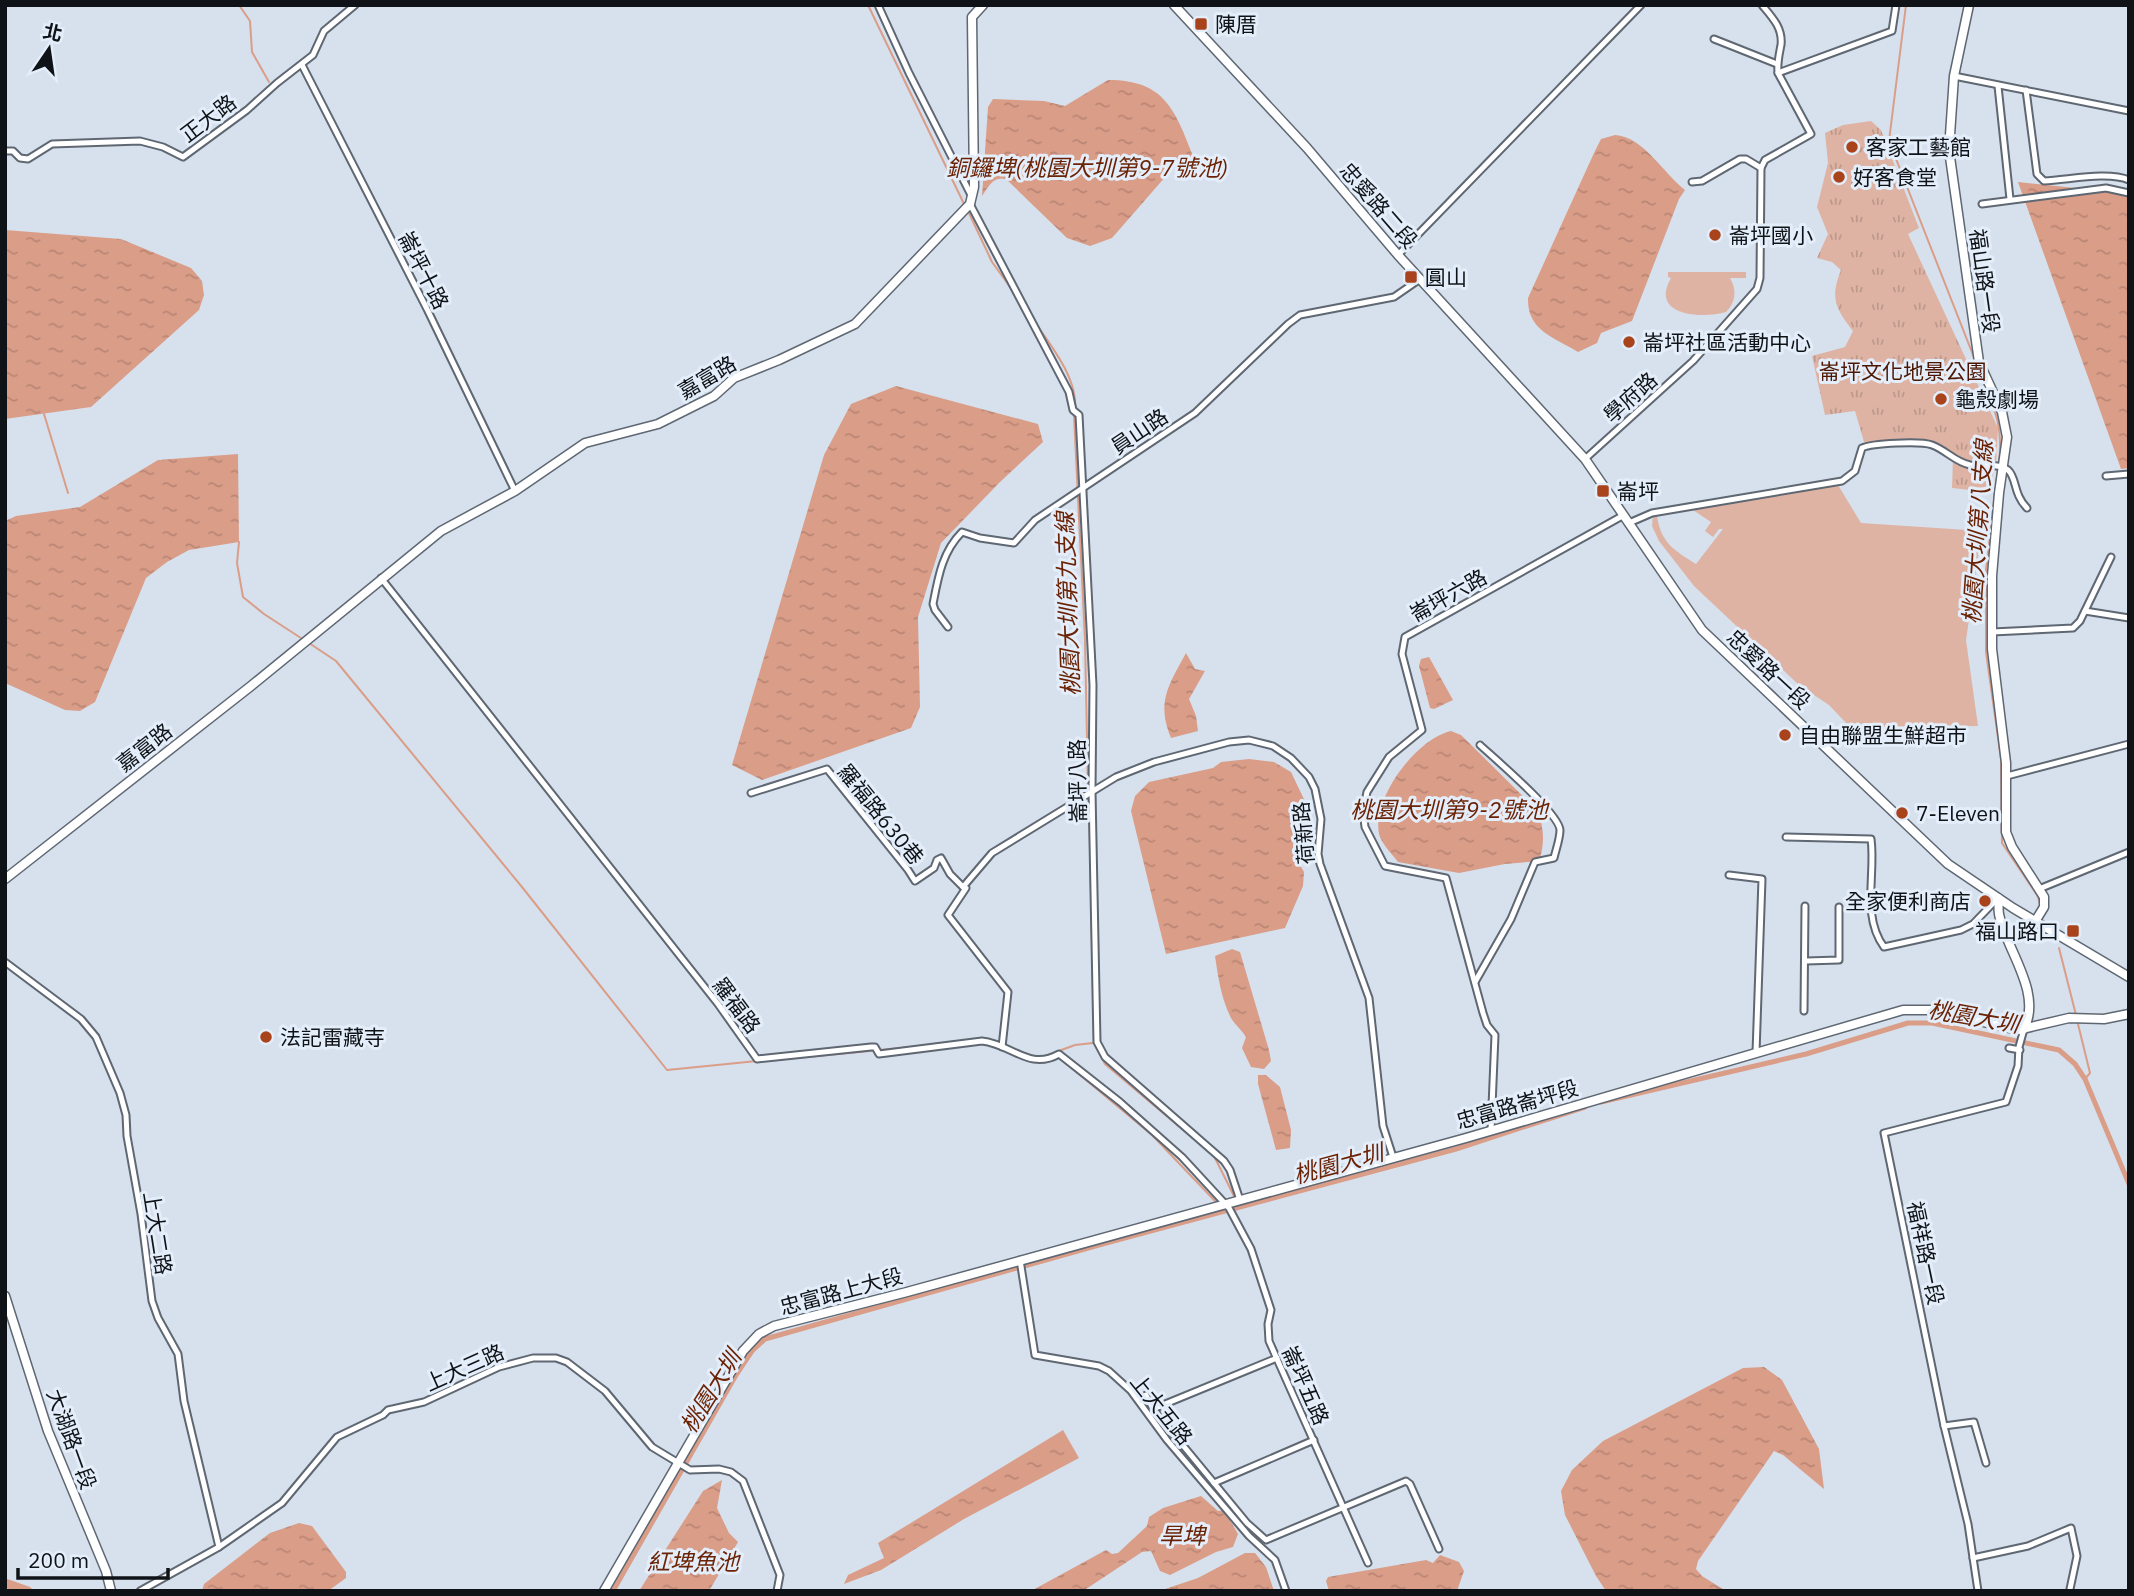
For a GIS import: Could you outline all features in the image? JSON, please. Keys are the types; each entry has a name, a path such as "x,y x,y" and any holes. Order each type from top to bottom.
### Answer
{"street":[{"path":"337,5 342,14"},
{"name":"正大路","path":"5,151 13,151 20,158 28,159 52,144 140,141 163,147 183,157 302,65 313,55 324,31 355,5"},
{"name":"崙坪八路","path":"878,5 972,201 1069,392 1073,410 1079,415 1093,685 1092,791 1097,1042 1105,1057 1224,1161 1230,1170 1240,1200"},
{"path":"972,201 972,17 983,5"},
{"name":"忠愛路二段","path":"1174,5 1307,148 1398,255 1585,459"},
{"path":"1398,255 1641,5"},
{"path":"1692,182 1702,181 1740,159 1746,159 1761,168 1765,160 1811,134 1779,73 1777,64 1781,37 1776,23 1762,5"},
{"path":"1779,73 1892,31 1896,5"},
{"name":"福山路一段","path":"1969,5 1955,76 1949,150 1979,362 2002,412 2007,437 2000,467 1992,576 1992,632 2007,776 2006,832 2012,848 2039,889"},
{"path":"1714,39 1777,64"},
{"name":"崙坪十路","path":"302,65 427,309 515,491"},
{"path":"1955,76 2129,111"},
{"path":"1998,86 2010,199"},
{"path":"2026,90 2037,174 2045,181 2104,177 2129,180"},
{"name":"學府路","path":"1585,459 1693,361 1757,289 1761,168"},
{"path":"1982,204 2106,188 2129,193"},
{"name":"嘉富路","path":"5,879 251,686 441,531 515,491 585,443 658,424 714,396 734,378 855,324 972,201"},
{"name":"員山路","path":"948,627 933,604 941,564 955,539 962,533 1013,543 1027,527 1195,412 1288,324 1300,316 1394,297 1420,279"},
{"path":"1626,519 1842,481 1855,471 1862,448 1867,445 1931,444 1955,460 2000,467 2011,474 2016,498 2026,508"},
{"name":"忠愛路一段","path":"1585,459 1703,630 1939,856 1998,898 2129,977"},
{"path":"2106,476 2129,474"},
{"name":"崙坪六路","path":"1491,1130 1494,1035 1488,1026 1446,878 1385,866 1365,827 1363,811 1367,792 1389,757 1422,730 1402,654 1405,637 1626,519"},
{"path":"1992,632 2073,628 2080,621 2111,556"},
{"name":"羅福路","path":"381,578 718,1004 757,1059 982,1041 1037,1061 1044,1061 1059,1054 1120,1102 1182,1157 1227,1207"},
{"path":"2085,611 2129,618"},
{"name":"荷新路","path":"1002,1047 1008,992 948,915 966,888 963,887 992,853 1116,777 1154,762 1229,742 1249,740 1273,746 1292,758 1309,777 1315,789 1321,819 1318,854 1320,864 1369,998 1383,1126 1393,1157"},
{"path":"2007,776 2129,744"},
{"path":"1475,982 1511,919 1535,862 1554,858 1560,832 1559,826 1530,791 1480,745"},
{"name":"羅福路630巷","path":"751,793 827,769 915,881 934,868 937,860 941,858 950,874 963,887"},
{"path":"1786,837 1859,836 1871,839 1870,904 1884,947 1961,930 1973,924 1998,898"},
{"path":"2036,920 2044,907 2045,897 2039,889 2129,852"},
{"path":"1729,875 1762,879 1756,1053"},
{"path":"1998,898 1999,916 2020,964 2029,1015 2020,1048 2009,1048"},
{"path":"1804,1011 1805,906"},
{"path":"1806,961 1839,960 1839,907"},
{"name":"上大二路","path":"5,962 81,1018 96,1037 120,1093 126,1115 152,1301 158,1318 178,1354 184,1401 219,1547"},
{"name":"忠富路崙坪段","path":"1020,1261 1227,1207 1240,1200 1903,1010 1919,1009 2023,1032"},
{"path":"2023,1032 2078,1017 2104,1018 2129,1014"},
{"name":"福祥路一段","path":"1978,1591 1968,1524 1944,1426 1884,1133 2006,1102 2018,1066 2020,1048"},
{"name":"崙坪五路","path":"1227,1207 1251,1249 1270,1310 1269,1341 1368,1563"},
{"name":"上大五路","path":"1020,1261 1035,1356 1099,1366 1109,1371 1131,1391 1167,1440 1249,1536 1275,1560 1286,1591"},
{"name":"忠富路上大段","path":"604,1591 743,1351 759,1334 774,1326 1020,1261"},
{"name":"大湖路一段","path":"5,1296 48,1431 106,1571 111,1591"},
{"name":"上大三路","path":"140,1591 219,1547 282,1503 337,1437 388,1410 424,1402 517,1361 544,1357 567,1362 605,1391 652,1447 690,1470 719,1469 731,1472 743,1481 780,1575 777,1591"},
{"path":"1153,1409 1277,1358"},
{"path":"1146,1395 1153,1409 1214,1483 1260,1536 1269,1541 1406,1481 1439,1549"},
{"path":"1944,1426 1973,1422 1986,1463"},
{"path":"1214,1483 1314,1440"},
{"path":"1973,1558 2028,1546 2071,1528 2077,1556 2070,1589"},
{"path":"1260,1536 1260,1546"}],"green space":[{"name":"崙坪文化地景公園","path":"1871,121 1881,130 1919,228 1908,234 1998,428 1996,464 1988,492 1952,488 1953,457 1932,443 1864,442 1855,411 1825,415 1812,356 1845,347 1853,331 1836,302 1836,288 1841,270 1832,262 1817,258 1828,234 1817,207 1828,163 1825,133 1843,125"},
{"path":"1668,272 1746,272 1746,278 1730,278 1734,296 1726,312 1704,315 1681,312 1672,307 1667,300 1666,291 1671,278 1668,277"},
{"path":"1838,485 1861,523 1982,531 1966,640 1978,726 1848,725 1829,705 1799,685 1694,586 1659,541 1652,526 1653,516 1657,516 1665,539 1696,564 1723,529 1719,529 1713,537 1705,531 1711,522 1693,510"}],"water":[{"name":"銅鑼埤(桃園大圳第9-7號池)","path":"1108,80 1128,81 1143,86 1166,101 1181,126 1194,158 1180,160 1112,238 1090,246 1067,238 1006,179 995,180 982,196 988,107 993,99 1044,101 1065,106"},
{"path":"1615,135 1625,137 1644,149 1685,190 1679,199 1632,321 1601,333 1597,343 1578,352 1537,326 1529,309 1528,298 1601,139"},
{"path":"2018,182 2124,193 2129,198 2129,468 2121,469"},
{"path":"5,230 121,239 191,268 202,281 204,295 199,310 91,407 5,419"},
{"path":"896,386 1038,424 1043,442 941,543 918,617 920,707 911,728 762,780 732,765 824,455 851,404"},
{"path":"238,454 239,542 189,550 146,578 95,702 80,711 65,710 5,683 5,521 16,516 80,507 158,460"},
{"path":"1186,653 1195,669 1205,671 1189,699 1196,716 1198,731 1171,738 1165,714 1166,694"},
{"path":"1429,657 1453,700 1434,709 1430,708 1419,666 1421,659"},
{"name":"桃園大圳第9-2號池","path":"1451,731 1461,735 1538,811 1543,836 1539,861 1459,873 1398,862 1384,845 1379,834 1379,820 1389,788 1399,772 1424,745"},
{"path":"1249,759 1274,762 1291,772 1312,816 1314,828 1310,839 1297,846 1294,855 1304,872 1303,886 1285,928 1166,954 1131,811 1135,796 1149,782 1213,768 1221,762"},
{"path":"1232,949 1240,952 1269,1050 1271,1061 1264,1069 1251,1067 1242,1048 1246,1037 1231,1019 1222,994 1215,956"},
{"path":"1258,1075 1266,1075 1280,1087 1291,1130 1290,1148 1276,1150 1258,1084"},
{"path":"1764,1367 1782,1380 1819,1449 1824,1489 1783,1455 1774,1451 1698,1561 1696,1569 1702,1576 1726,1591 1606,1591 1565,1515 1561,1491 1572,1470 1603,1441 1743,1368"},
{"path":"1063,1430 1079,1458 964,1519 881,1570 844,1584 848,1575 884,1558 878,1543"},
{"name":"紅埤魚池","path":"722,1480 717,1508 729,1533 738,1542 709,1591 639,1591 703,1491"},
{"name":"旱埤","path":"1201,1496 1218,1511 1224,1510 1238,1534 1233,1547 1216,1552 1170,1575 1160,1571 1151,1551 1142,1552 1083,1591 1031,1591 1106,1550 1112,1554 1118,1553 1147,1526 1149,1517 1163,1508"},
{"path":"299,1523 312,1526 346,1572 346,1578 328,1591 202,1591 204,1584 270,1533"},
{"path":"1245,1553 1255,1553 1266,1567 1274,1591 1159,1591 1198,1578"},
{"path":"1440,1555 1459,1562 1464,1571 1457,1591 1329,1591 1326,1581 1328,1577 1426,1560 1433,1563"}],"waterway":[{"path":"239,5 250,21 252,52 269,82"},
{"name":"桃園大圳第九支線","path":"868,5 965,206"},
{"name":"桃園大圳第八支線","path":"1906,5 1889,141 1975,360"},
{"name":"桃園大圳第九支線","path":"968,211 992,262 1013,291"},
{"name":"桃園大圳第九支線","path":"1036,324 1057,354 1073,387 1075,410"},
{"name":"桃園大圳第八支線","path":"1982,378 1997,420 2000,439 1999,464"},
{"path":"44,414 68,493"},
{"name":"桃園大圳第九支線","path":"1074,416 1085,639 1088,791"},
{"name":"桃園大圳第八支線","path":"1998,469 1986,570 1986,652 2001,759 2002,843 2040,903"},
{"path":"239,542 237,563 243,597 304,640"},
{"path":"309,643 336,661 522,887 667,1070 757,1061"},
{"name":"桃園大圳第九支線","path":"1089,797 1094,1043 1105,1064 1214,1156 1234,1196"},
{"name":"桃園大圳第八支線","path":"2059,948 2076,1015"},
{"name":"桃園大圳第八支線","path":"2077,1020 2090,1073 2085,1079"},
{"name":"桃園大圳","path":"1601,1102 1806,1054 1908,1023 1932,1023 2059,1050 2075,1064 2085,1079 2129,1184"},
{"path":"1045,1056 1075,1045 1093,1043"},
{"path":"776,1060 921,1046"},
{"path":"1012,1049 1033,1056"},
{"path":"1062,1060 1152,1135 1216,1202"},
{"name":"桃園大圳","path":"613,1591 736,1375 752,1351 765,1339 1106,1243 1456,1149 1585,1107"},
{"path":"5,1583 28,1591"}],"place":[{"name":"陳厝","path":"1201,24"},
{"name":"客家工藝館","path":"1852,147"},
{"name":"好客食堂","path":"1839,177"},
{"name":"崙坪國小","path":"1715,235"},
{"name":"圓山","path":"1411,277"},
{"name":"崙坪社區活動中心","path":"1629,342"},
{"name":"龜殼劇場","path":"1941,399"},
{"name":"崙坪","path":"1603,491"},
{"name":"自由聯盟生鮮超市","path":"1785,735"},
{"name":"7-Eleven","path":"1902,813"},
{"name":"全家便利商店","path":"1985,901"},
{"name":"福山路口","path":"2073,931"},
{"name":"法記雷藏寺","path":"266,1037"}]}
